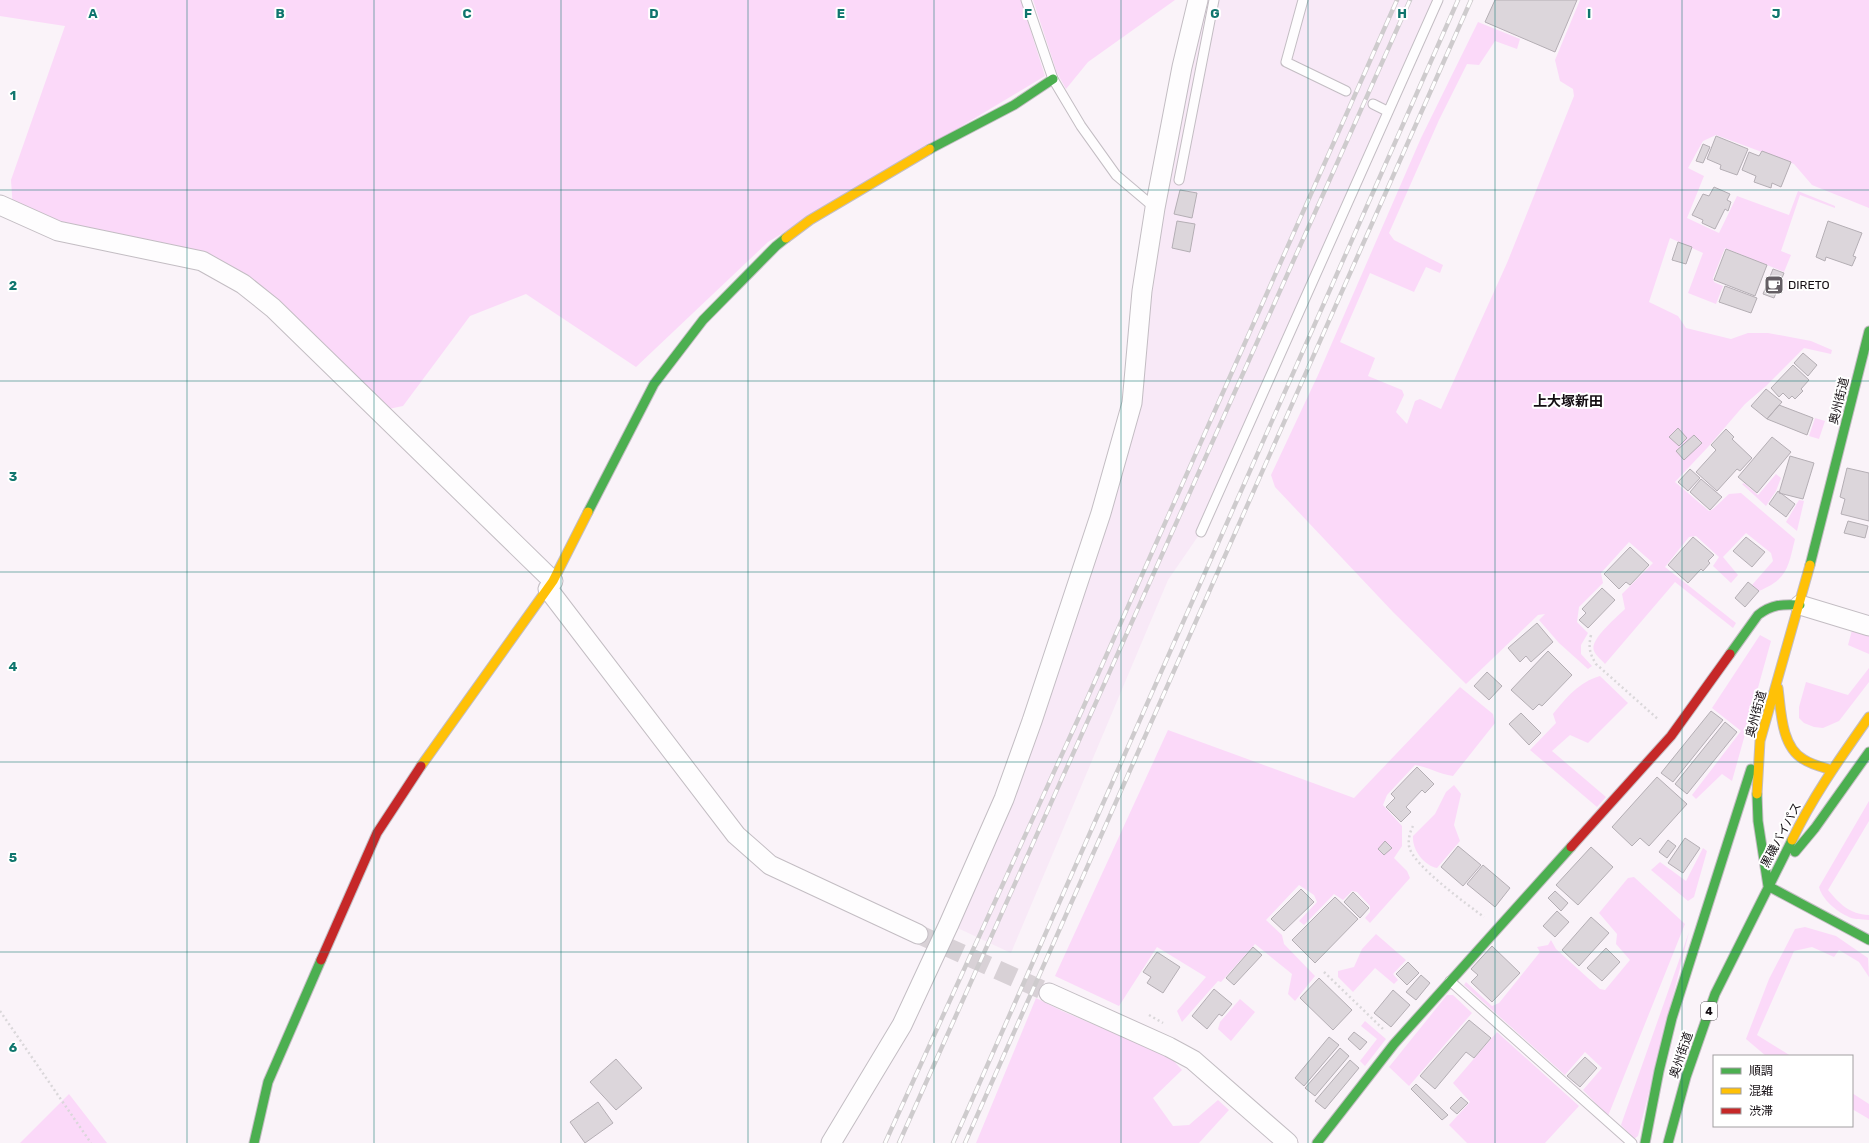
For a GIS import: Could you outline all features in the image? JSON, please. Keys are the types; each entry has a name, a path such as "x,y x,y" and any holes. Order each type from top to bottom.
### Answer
{"main road":[{"path":"254,1143 268,1082 354,882 377,833 405,789 550,585 654,384 703,320 771,252 810,220 920,154 1014,105 1053,79"},
{"name":"奥州街道","path":"1668,1143 1686,1077 1715,994 1768,886 1758,821 1757,787 1760,741 1800,605 1869,331"},
{"path":"1317,1143 1397,1041 1674,732 1758,615 1767,607 1778,604 1800,605"},
{"path":"1777,681 1788,740 1797,756 1808,762 1832,770"},
{"name":"黒磯バイパス","path":"1768,886 1804,815 1832,770 1869,717"},
{"path":"1645,1143 1659,1071 1672,1018 1760,741"},
{"name":"黒磯バイパス","path":"1768,886 1815,828 1869,752"},
{"path":"1768,886 1869,940"}],"street":[{"path":"831,1143 902,1025 949,924 1004,799 1032,721 1101,513 1132,403 1142,291 1155,208 1182,67 1198,0"},
{"path":"0,205 58,231 202,261 243,284 273,308 550,585 736,835 770,865 918,934"},
{"path":"1800,605 1869,626"},
{"path":"1049,993 1169,1047 1193,1060 1288,1143"}],"lane":[{"path":"1026,0 1053,79 1081,126 1116,175 1155,208"},
{"path":"1179,180 1214,0"},
{"path":"1303,0 1286,62 1346,91"},
{"path":"1201,532 1438,0"},
{"path":"1373,104 1388,111"},
{"path":"1450,981 1632,1143"}],"path":[{"path":"1591,635 1588,644 1590,653 1596,664 1674,732"},
{"path":"1414,826 1410,832 1409,847 1414,857 1428,872 1498,928"},
{"path":"1324,972 1360,1009 1397,1041"},
{"path":"0,1011 91,1143"}],"shaded area":[{"path":"0,0 1021,0 1045,76 768,242 636,367 526,294 470,316 403,406 379,411 243,284 13,210 11,180 65,26 0,16"},
{"path":"1033,0 1175,0 1088,62 1066,89 1057,73"},
{"path":"1198,0 1441,0 1201,532 1168,580 1011,953 949,924 1004,799 1132,403"},
{"path":"1580,0 1869,0 1869,208 1812,185 1794,164 1716,135 1703,141 1688,168 1704,176 1687,218 1719,233 1737,196 1789,215 1798,191 1835,206 1835,208 1800,195 1781,251 1791,255 1784,272 1725,248 1713,278 1714,282 1723,286 1716,304 1688,293 1703,253 1670,238 1649,302 1678,316 1686,328 1731,339 1748,333 1768,333 1811,341 1832,350 1831,354 1804,348 1766,386 1745,404 1675,482 1709,511 1729,494 1741,493 1795,539 1788,565 1781,577 1776,582 1759,591 1752,585 1773,561 1771,553 1746,533 1723,557 1738,575 1731,583 1713,566 1719,557 1696,536 1689,537 1665,567 1736,623 1733,628 1675,582 1605,664 1594,651 1596,641 1605,629 1625,609 1622,594 1653,563 1629,542 1601,573 1603,583 1579,607 1577,622 1588,633 1581,645 1581,654 1592,666 1588,669 1559,643 1539,620 1545,614 1538,615 1466,684 1393,612 1275,487 1271,475 1318,375 1421,138 1478,22 1520,39 1517,49 1495,41 1479,65 1467,64 1439,120 1389,233 1394,240 1443,265 1440,273 1426,267 1414,292 1370,273 1340,342 1375,358 1368,376 1402,390 1404,395 1396,412 1407,424 1415,401 1420,399 1441,409 1507,263 1574,96 1573,89 1560,81 1555,60"},
{"path":"1815,418 1825,421 1819,439 1809,436"},
{"path":"1776,474 1781,478 1776,491 1766,506 1742,484 1744,483 1758,495"},
{"path":"1799,500 1804,501 1797,531 1786,522"},
{"path":"1852,630 1869,635 1869,654 1848,645"},
{"path":"1760,635 1771,641 1732,781 1722,774 1696,799 1692,795 1741,731 1712,708"},
{"path":"1869,668 1869,682 1839,721 1823,728 1814,727 1804,723 1799,718 1799,707 1806,682 1848,695"},
{"path":"1600,676 1628,703 1588,743 1570,735 1552,751 1606,797 1597,807 1530,750 1556,723 1553,714 1568,697 1579,686"},
{"path":"1460,687 1493,714 1495,723 1453,776 1415,765 1387,795 1383,805 1402,826 1402,846 1394,858 1407,871 1410,878 1370,923 1365,918 1370,912 1370,906 1357,892 1352,891 1343,900 1334,894 1304,925 1299,921 1317,902 1314,895 1299,885 1266,920 1282,935 1284,944 1315,976 1295,1001 1288,994 1292,974 1255,944 1221,982 1218,981 1182,1022 1177,1011 1206,977 1157,947 1119,1006 1055,976 1168,730 1354,798"},
{"path":"1454,785 1461,794 1454,825 1460,841 1437,868 1428,864 1420,856 1414,846 1413,836 1435,814 1446,792"},
{"path":"1869,801 1869,821 1828,890 1837,900 1850,910 1856,913 1869,915 1869,920 1852,918 1838,911 1826,900 1819,887"},
{"path":"1703,848 1707,851 1694,897 1688,901 1651,870 1660,862 1686,881"},
{"path":"1634,877 1685,924 1608,1116 1583,1090 1602,1068 1585,1052 1565,1075 1464,985 1466,982 1492,1006 1499,1003 1540,952 1537,947 1548,945 1551,940 1556,949 1600,989 1605,990 1630,960 1616,944 1617,934 1599,913 1628,878"},
{"path":"1805,927 1836,936 1868,958 1869,977 1859,962 1839,950 1834,957 1812,947 1794,951 1757,1035 1789,1055 1765,1055 1746,1039 1769,979 1795,929"},
{"path":"1689,932 1638,1136 1634,1139 1621,1125"},
{"path":"1376,934 1406,960 1393,974 1398,980 1394,984 1375,968 1353,992 1338,977 1338,971 1354,967 1362,949"},
{"path":"1447,995 1453,995 1472,1013 1409,1086 1389,1067"},
{"path":"1036,998 1062,1011 1170,1057 1182,1070 1153,1098 1173,1126 1189,1125 1218,1100 1229,1110 1199,1143 976,1143"},
{"path":"1240,999 1255,1012 1231,1041 1218,1029 1220,1022"},
{"path":"1365,1021 1386,1039 1365,1066 1360,1061 1377,1039 1361,1026"},
{"path":"1497,1032 1579,1106 1545,1143 1467,1143 1449,1125 1470,1102 1453,1083"},
{"path":"69,1094 107,1143 20,1143"},
{"path":"1853,1094 1869,1104 1869,1119 1853,1110"}],"building":[{"path":"1495,0 1577,0 1555,52 1485,22"},
{"path":"1716,136 1748,149 1737,175 1720,169 1721,165 1707,159"},
{"path":"1703,144 1710,147 1703,163 1696,161"},
{"path":"1762,151 1791,162 1781,187 1772,183 1771,188 1754,182 1756,176 1742,170 1749,152 1759,156"},
{"path":"1714,187 1730,194 1727,200 1731,202 1728,211 1725,209 1715,229 1702,223 1703,220 1692,215 1703,194 1709,196"},
{"path":"1180,190 1197,193 1192,218 1174,214"},
{"path":"1177,221 1195,224 1190,252 1172,248"},
{"path":"1828,221 1862,233 1853,256 1856,257 1852,266 1826,257 1825,261 1816,257"},
{"path":"1678,242 1692,247 1686,264 1672,260"},
{"path":"1726,249 1767,265 1755,296 1714,280"},
{"path":"1773,269 1784,273 1774,298 1763,294"},
{"path":"1725,286 1757,298 1751,313 1719,302"},
{"path":"1803,353 1817,365 1808,376 1794,363"},
{"path":"1793,365 1809,380 1801,389 1803,391 1795,399 1792,396 1789,399 1783,393 1779,397 1771,388"},
{"path":"1766,389 1782,402 1767,419 1751,406"},
{"path":"1779,405 1813,418 1807,435 1767,419"},
{"path":"1678,428 1687,438 1679,446 1669,437"},
{"path":"1726,429 1734,437 1732,439 1752,458 1740,471 1737,469 1717,491 1696,472 1716,450 1711,445"},
{"path":"1694,435 1702,443 1684,460 1676,451"},
{"path":"1772,437 1791,452 1757,493 1738,477"},
{"path":"1790,456 1814,463 1803,499 1779,493"},
{"path":"1847,468 1869,473 1869,521 1841,514 1845,499 1840,497"},
{"path":"1690,469 1700,478 1688,491 1678,482"},
{"path":"1701,479 1722,497 1710,510 1690,492"},
{"path":"1778,491 1795,504 1786,517 1769,504"},
{"path":"1848,521 1868,526 1865,538 1844,533"},
{"path":"1693,537 1714,555 1708,561 1710,563 1703,571 1701,569 1688,583 1668,565"},
{"path":"1746,537 1765,552 1752,567 1733,551"},
{"path":"1630,547 1649,565 1630,585 1626,582 1619,589 1604,574"},
{"path":"1748,582 1759,591 1745,607 1735,598"},
{"path":"1602,588 1615,600 1588,628 1579,620 1586,613 1582,609"},
{"path":"1537,623 1553,642 1531,662 1526,656 1520,662 1508,648"},
{"path":"1548,651 1572,675 1542,706 1539,704 1533,710 1511,690"},
{"path":"1487,672 1502,686 1489,700 1474,686"},
{"path":"1711,711 1723,720 1673,782 1661,773"},
{"path":"1521,713 1541,733 1529,745 1509,724"},
{"path":"1725,722 1737,732 1687,794 1675,784"},
{"path":"1417,767 1434,784 1425,793 1422,790 1406,807 1411,812 1401,822 1386,807 1395,798 1391,794"},
{"path":"1657,777 1687,804 1649,846 1640,838 1632,846 1612,827"},
{"path":"1685,838 1700,848 1683,873 1668,863"},
{"path":"1668,840 1676,846 1667,858 1659,852"},
{"path":"1385,841 1392,848 1384,855 1378,849"},
{"path":"1458,846 1481,865 1463,886 1441,867"},
{"path":"1591,847 1613,867 1578,905 1556,885"},
{"path":"1483,865 1510,888 1495,907 1467,884"},
{"path":"1301,889 1314,902 1284,931 1271,919"},
{"path":"1555,891 1568,903 1561,911 1548,898"},
{"path":"1353,892 1369,908 1360,918 1344,902"},
{"path":"1335,897 1358,919 1315,963 1292,940"},
{"path":"1557,911 1569,922 1555,937 1543,926"},
{"path":"1591,917 1609,933 1579,966 1562,950"},
{"path":"1492,946 1520,973 1492,1002 1471,982 1478,975 1471,969"},
{"path":"1253,947 1262,955 1234,985 1226,978"},
{"path":"1606,948 1620,962 1602,981 1587,968"},
{"path":"1157,952 1180,967 1163,993 1147,983 1151,977 1143,972"},
{"path":"1408,962 1419,973 1407,985 1396,974"},
{"path":"1421,975 1430,983 1416,1000 1406,992"},
{"path":"1319,978 1352,1010 1333,1030 1300,998"},
{"path":"1214,989 1232,1004 1222,1016 1219,1014 1207,1029 1192,1016"},
{"path":"1393,990 1410,1005 1391,1027 1374,1013"},
{"path":"1469,1020 1491,1038 1474,1058 1466,1052 1435,1089 1420,1076"},
{"path":"1354,1032 1367,1042 1360,1050 1348,1039"},
{"path":"1329,1037 1339,1045 1304,1086 1295,1078"},
{"path":"1340,1048 1349,1056 1315,1096 1305,1088"},
{"path":"1585,1057 1597,1068 1580,1087 1567,1076"},
{"path":"616,1059 642,1088 616,1110 590,1082"},
{"path":"1350,1060 1359,1068 1325,1109 1315,1101"},
{"path":"1416,1084 1448,1115 1442,1120 1411,1089"},
{"path":"1461,1097 1468,1103 1457,1114 1450,1108"},
{"path":"598,1102 613,1123 585,1143 570,1122"}],"tunnel":[{"path":"918,934 1049,993"}],"railway":[{"path":"885,1143 1079,717 1397,0"},
{"path":"899,1143 1410,0"},
{"path":"953,1143 1458,0"},
{"path":"965,1143 1471,0"}],"traffic: fast":[{"path":"930,149 1014,105 1053,79"},
{"path":"588,512 654,384 703,320 776,246 786,238"},
{"path":"1810,565 1869,331"},
{"path":"1730,654 1758,615 1763,611 1778,606 1800,605"},
{"path":"1795,852 1815,828 1869,752"},
{"path":"1645,1143 1659,1071 1672,1018 1751,769"},
{"path":"1757,794 1758,821 1768,886 1869,940"},
{"path":"1668,1143 1686,1077 1715,994 1792,840"},
{"path":"1317,1143 1394,1044 1571,847"},
{"path":"254,1143 268,1082 321,960"}],"traffic: slow":[{"path":"786,238 810,220 930,149"},
{"path":"421,766 553,581 588,512"},
{"path":"1757,794 1760,741 1810,565"},
{"path":"1778,688 1783,727 1790,746 1806,761 1832,770"},
{"path":"1792,840 1818,792 1869,717"}],"traffic: jam":[{"path":"1571,847 1671,736 1730,654"},
{"path":"321,960 377,833 421,766"}],"place":[{"name":"DIRETO","path":"1774,285"}],"district":[{"name":"上大塚新田","path":"1568,401"}]}
